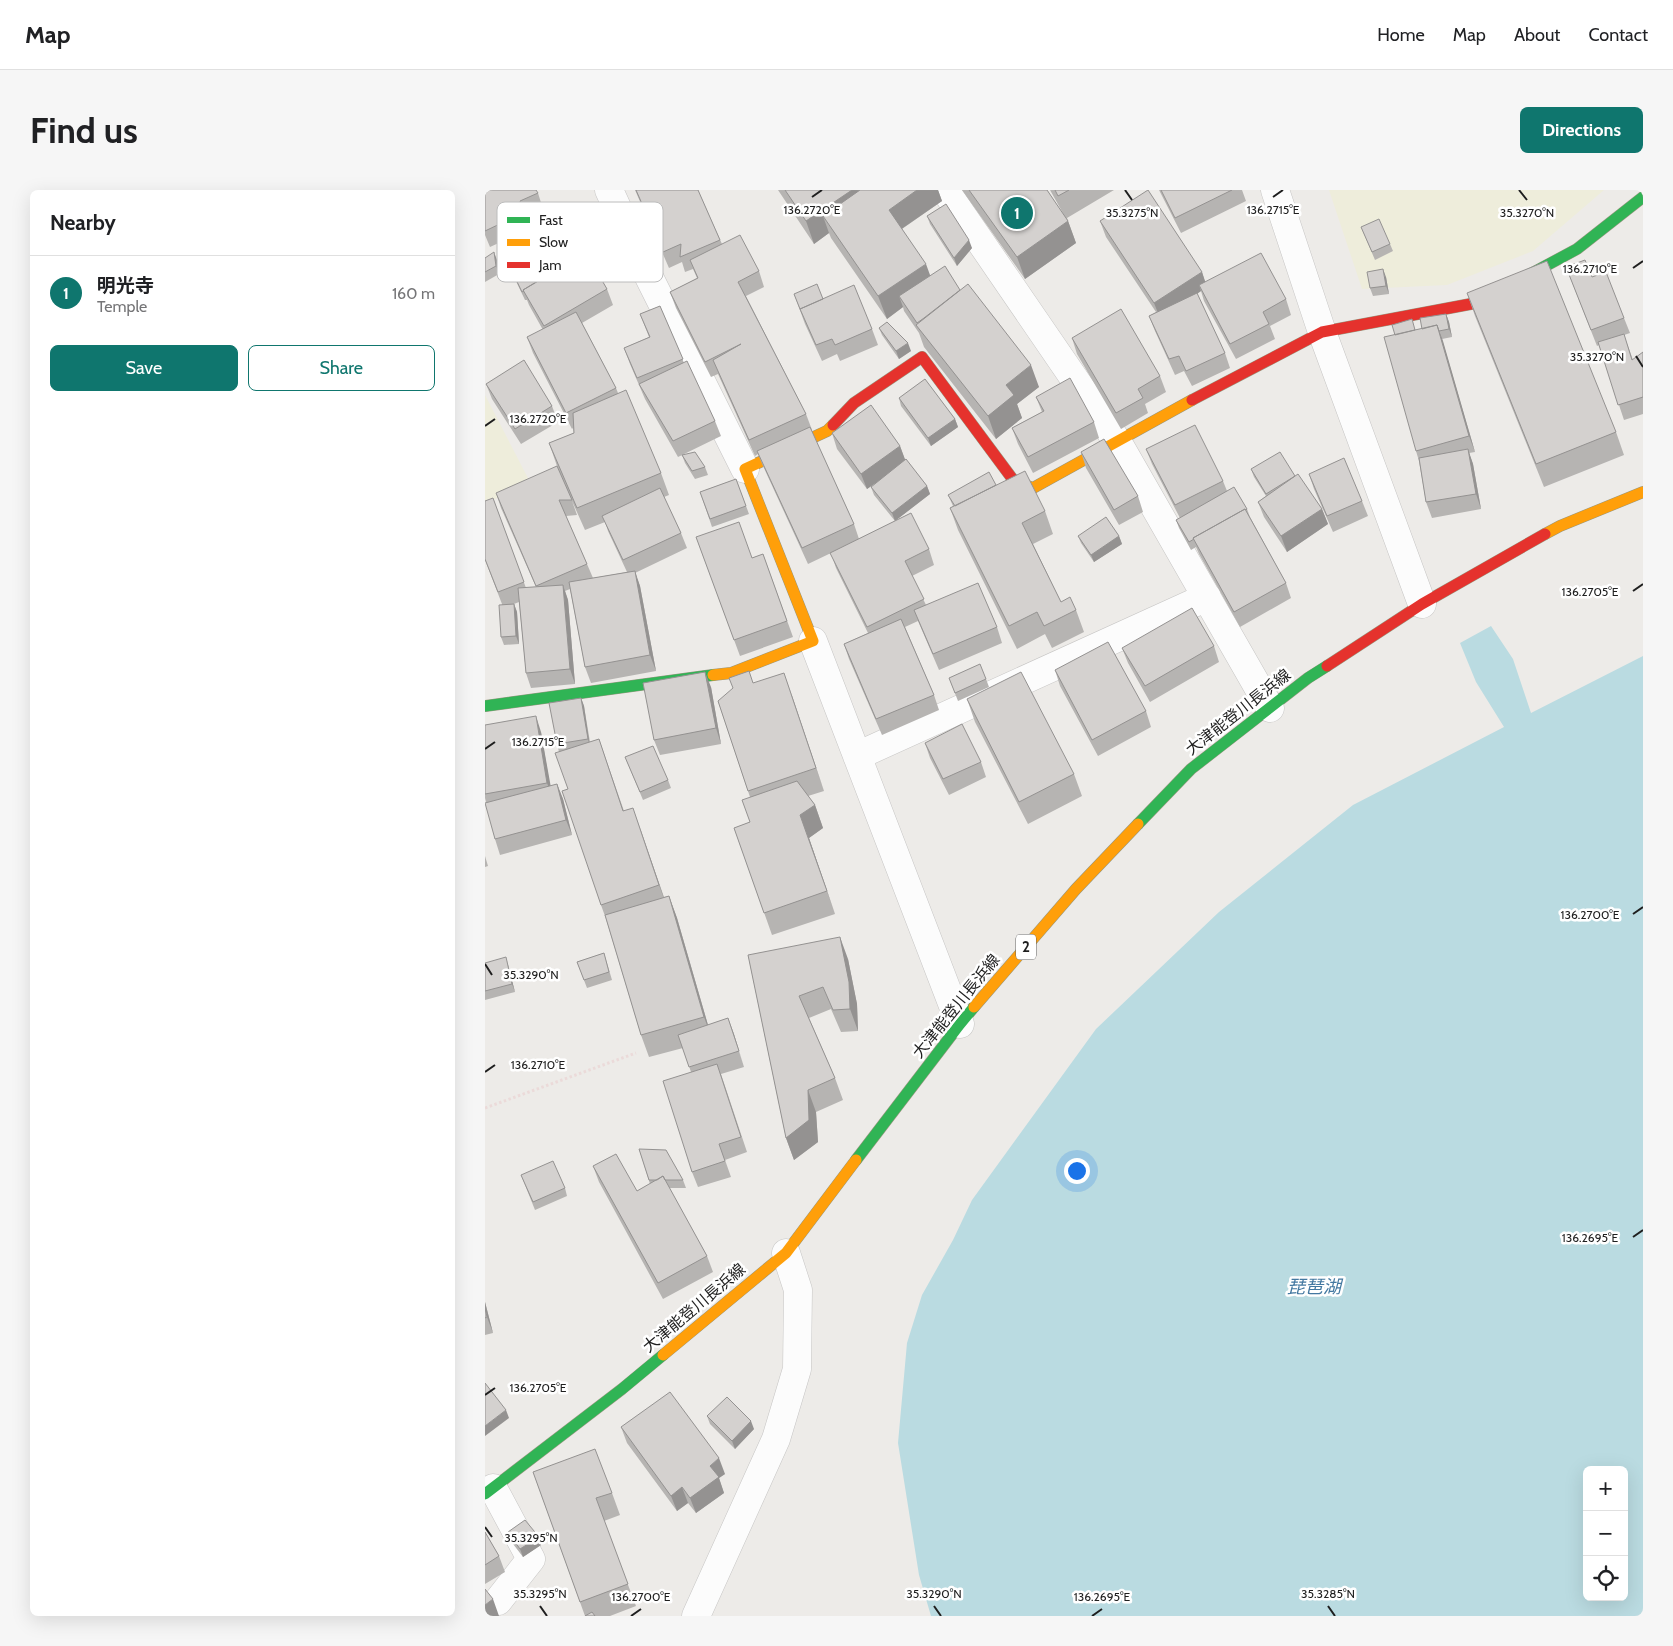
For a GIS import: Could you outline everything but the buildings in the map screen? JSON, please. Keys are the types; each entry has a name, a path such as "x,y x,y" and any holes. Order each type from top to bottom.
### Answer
{"street":[{"path":"609,190 614,202"},
{"path":"945,190 1117,441 1270,708"},
{"path":"1275,190 1322,332 1422,604"},
{"path":"745,469 827,431 854,403 922,357 1014,481 1033,488 1151,421 1322,332 1476,302 1577,249 1643,197"},
{"path":"652,282 745,469 960,1024"},
{"name":"大津能登川長浜線","path":"489,1491 622,1389 786,1253 960,1024 1076,889 1191,769 1308,678 1422,604 1560,526 1643,492"},
{"path":"857,756 1207,597"},
{"path":"485,706 731,673 813,641"},
{"path":"696,1616 776,1439 797,1369 798,1290 786,1253"},
{"path":"489,1491 531,1559 498,1601"}],"path":[{"path":"485,1108 635,1053"}],"green space":[{"path":"1329,190 1604,190 1533,251 1447,285 1362,289"},
{"path":"485,395 531,484 485,503"}],"water":[{"name":"琵琶湖","path":"1491,626 1513,659 1531,713 1643,656 1643,1616 931,1616 919,1575 898,1443 907,1343 922,1295 953,1240 972,1200 1096,1029 1219,912 1353,805 1504,727 1476,682 1460,643"}],"traffic: fast":[{"path":"1501,290 1577,249 1643,197"},
{"path":"1138,824 1191,769 1308,678 1327,666"},
{"path":"485,706 713,675"},
{"path":"856,1160 974,1007"},
{"path":"485,1494 622,1389 663,1355"}],"traffic: slow":[{"path":"1024,485 1033,488 1192,400"},
{"path":"713,675 731,673 813,641 745,469 827,431 833,425"},
{"path":"1545,534 1643,492"},
{"path":"974,1007 1076,889 1138,824"},
{"path":"663,1355 786,1253 856,1160"}],"traffic: jam":[{"path":"1192,400 1322,332 1476,303 1501,290"},
{"path":"833,425 854,403 922,357 1014,481 1024,485"},
{"path":"1327,666 1422,604 1545,534"}],"place":[{"name":"明光寺","path":"1017,213"}]}
